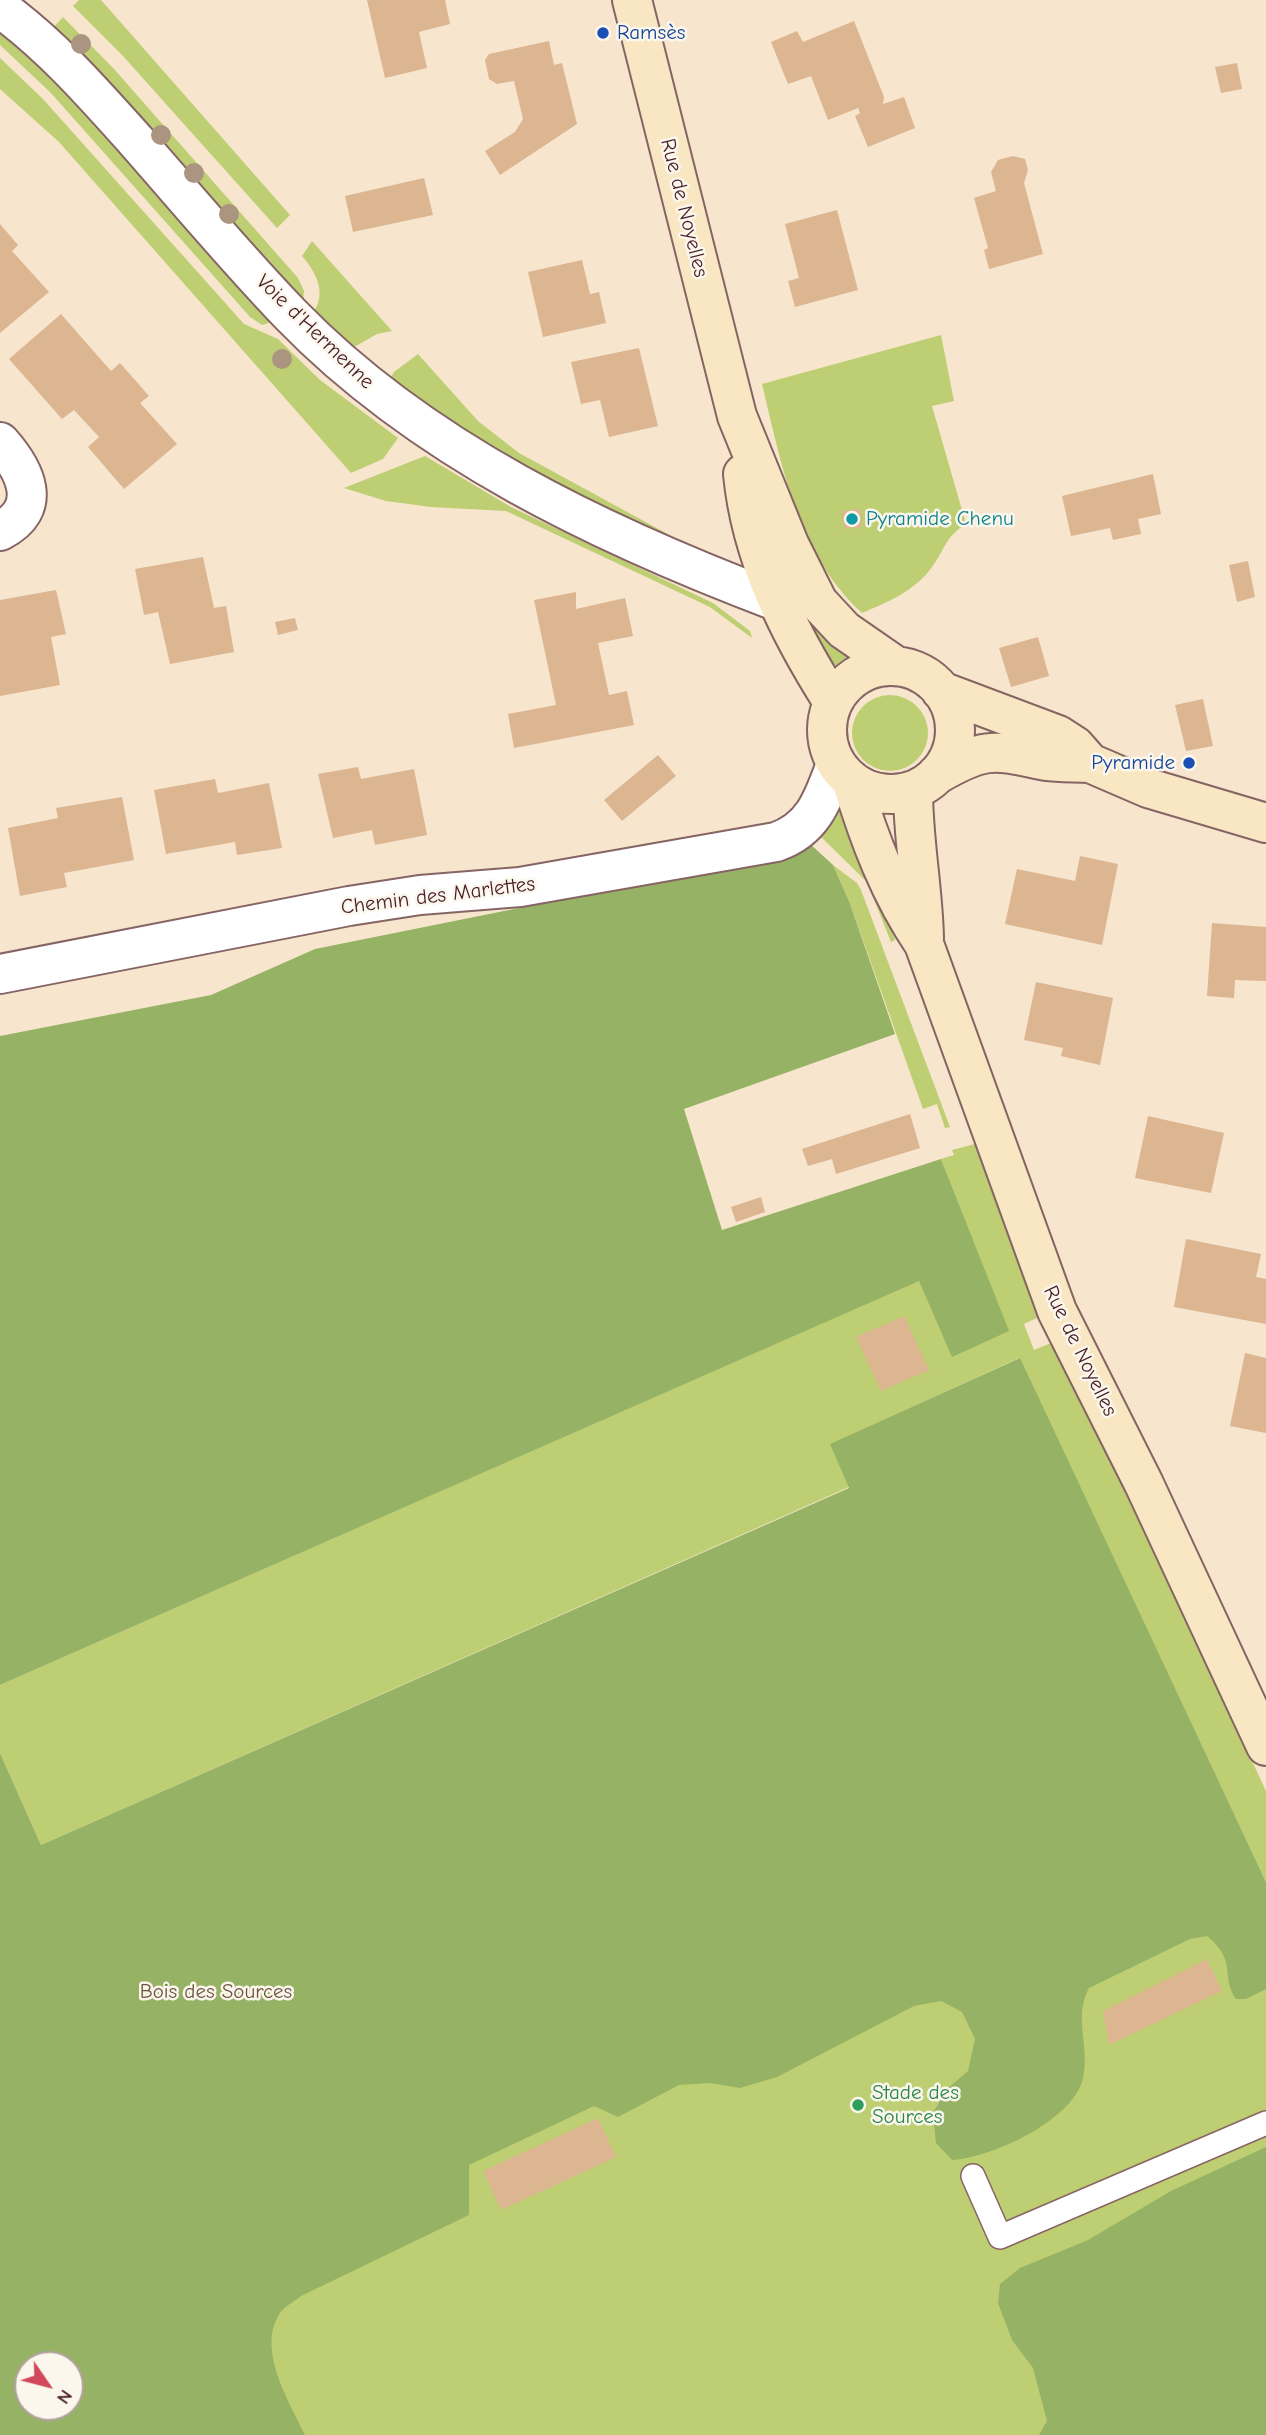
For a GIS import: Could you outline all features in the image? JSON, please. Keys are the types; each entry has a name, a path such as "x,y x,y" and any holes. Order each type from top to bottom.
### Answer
{"street":[{"name":"Rue de Noyelles","path":"632,0 737,416 789,544 818,602 844,631 896,666"},
{"name":"Voie d'Hermenne","path":"0,8 66,64 292,315 362,381 409,415 519,483 643,546 776,601"},
{"name":"Rue de Noyelles","path":"737,416 745,492 761,560 776,601 833,702"},
{"path":"0,442 22,470 27,482 21,513 0,531"},
{"path":"1090,763 1076,747 1058,734 941,691 913,670 896,666 859,674 833,702 828,734 844,773 881,794 924,783 965,760 989,752 1020,753 1048,761 1090,763 1148,788 1266,823"},
{"path":"924,783 946,763 955,734 954,718 941,691"},
{"name":"Rue de Noyelles","path":"844,773 901,910 924,944 1058,1311 1144,1484 1266,1746"},
{"name":"Chemin des Marlettes","path":"0,974 349,906 420,895 520,887 776,842 807,825 824,796 844,773"},
{"name":"Rue de Noyelles","path":"924,783 914,844 923,905 924,944"}],"lane":[{"path":"973,2176 1000,2237 1266,2123"}],"green space":[{"path":"79,0 101,0 290,215 277,228 123,56 73,6"},
{"path":"63,17 114,69 298,278 304,291 303,303 52,29"},
{"path":"0,27 32,53 275,321 262,325 250,317 50,92 0,45"},
{"path":"0,58 43,99 244,324 278,339 320,380 398,438 383,459 351,473 59,142 0,89"},
{"path":"312,241 392,331 377,334 349,350 312,314 320,291 316,276 302,256"},
{"path":"941,335 954,401 932,406 966,524 949,539 932,567 918,583 891,600 862,613 840,589 807,536 785,477 762,384"},
{"path":"418,354 478,421 519,453 697,550 539,479 389,381 394,372"},
{"path":"425,456 511,507 713,603 750,631 752,638 710,607 506,511 431,507 386,501 344,488"},
{"path":"767,515 850,655 829,670 793,611"},
{"path":"890,695 905,698 917,706 925,718 928,733 925,748 917,760 905,768 890,771 875,768 863,760 855,748 852,733 855,718 863,706 875,698"},
{"path":"841,804 895,940 891,942 867,882 817,833"},
{"path":"809,843 833,865 849,901 895,1034 684,1109 722,1230 941,1159 1009,1331 952,1357 919,1281 0,1685 0,1036 211,995 315,949 708,870"},
{"path":"833,865 857,883 861,890 950,1127 945,1128 937,1104 923,1109 849,901"},
{"path":"975,1144 1039,1317 1024,1324 1034,1350 1051,1343 1095,1425 1266,1791 1266,1882 1019,1358 831,1444 849,1487 41,1845 0,1753 0,1685 920,1280 1008,1331 941,1159 954,1155 952,1150"},
{"name":"Bois des Sources","path":"1020,1358 1266,1882 1266,1989 1246,1999 1236,1999 1231,1991 1226,1961 1207,1936 1190,1939 1089,1988 1082,2010 1085,2066 1076,2094 1048,2122 1029,2134 968,2158 952,2160 936,2143 933,2113 947,2089 968,2071 975,2039 962,2012 941,2001 914,2006 777,2077 740,2088 710,2083 679,2085 618,2117 594,2106 469,2165 469,2215 301,2296 282,2310 274,2327 273,2358 284,2391 305,2435 0,2435 0,1753 41,1845 849,1488 830,1444"},
{"name":"Stade des Sources","path":"1175,1749 1266,1944 1266,2415 1225,2435 209,2435 122,2266"},
{"path":"1266,2147 1266,2435 1039,2435 1047,2421 1033,2368 1012,2340 998,2303 1000,2284 1020,2268 1088,2240 1171,2191"}],"building":[{"path":"367,0 445,0 450,24 419,32 427,68 385,78"},
{"path":"854,21 884,97 883,104 904,97 915,128 868,147 855,116 860,113 858,108 828,120 811,76 788,84 771,42 797,31 803,42"},
{"path":"549,41 554,65 562,63 577,124 500,175 485,151 515,132 523,119 514,81 497,84 489,79 485,60 489,54"},
{"path":"1237,63 1242,89 1221,93 1215,67"},
{"path":"1013,156 1025,159 1028,170 1024,183 1043,254 989,269 984,250 988,248 974,198 996,191 991,172 998,160"},
{"path":"424,178 433,215 353,232 345,196"},
{"path":"837,210 858,290 795,307 788,281 799,278 785,224"},
{"path":"0,224 18,245 12,251 49,292 0,333"},
{"path":"582,260 590,294 599,292 606,323 543,337 528,272"},
{"path":"61,314 111,371 120,363 149,396 140,403 177,444 124,489 88,447 99,437 74,410 62,419 9,359"},
{"path":"639,348 658,426 609,437 600,400 581,404 571,362"},
{"path":"1153,474 1161,514 1138,519 1141,534 1113,540 1110,528 1071,536 1062,496"},
{"name":"Pyramide Chenu","path":"861,509 862,527 844,529 842,511"},
{"path":"203,557 214,608 226,606 234,652 170,664 158,612 144,615 135,569"},
{"path":"1248,561 1255,597 1237,602 1229,565"},
{"path":"56,590 66,634 51,637 60,685 0,696 0,600"},
{"path":"576,592 576,609 625,598 633,636 598,643 609,695 627,691 634,725 514,748 508,714 556,705 534,600"},
{"path":"295,618 298,630 278,635 275,622"},
{"path":"1038,637 1049,676 1011,687 999,648"},
{"path":"1203,699 1213,746 1186,751 1175,705"},
{"path":"658,755 676,776 622,821 604,800"},
{"path":"358,767 361,779 414,769 427,835 375,845 372,830 333,838 318,774"},
{"path":"215,779 218,793 269,783 282,848 237,855 235,842 166,854 154,790"},
{"path":"122,797 134,860 64,873 67,887 20,896 8,828 58,818 56,808"},
{"path":"1080,856 1118,864 1102,945 1005,924 1017,869 1075,881"},
{"path":"1212,923 1266,927 1266,981 1235,980 1234,998 1207,996"},
{"path":"1036,982 1113,998 1100,1065 1061,1056 1063,1048 1024,1040"},
{"path":"910,1114 920,1148 836,1174 832,1159 808,1166 802,1149"},
{"path":"1148,1116 1224,1133 1211,1193 1135,1178"},
{"path":"761,1197 765,1212 736,1222 731,1207"},
{"path":"1186,1239 1261,1254 1256,1277 1266,1279 1266,1324 1174,1307"},
{"path":"904,1316 929,1370 881,1391 856,1337"},
{"path":"1245,1353 1266,1358 1266,1433 1230,1426"},
{"path":"1207,1959 1222,1991 1109,2045 1103,2011"},
{"path":"598,2118 616,2157 501,2210 483,2171"}],"place":[{"name":"Ramsès","path":"603,33"},
{"name":"Pyramide Chenu","path":"852,519"},
{"name":"Pyramide","path":"1189,763"},
{"name":"Stade des Sources","path":"858,2105"}]}
